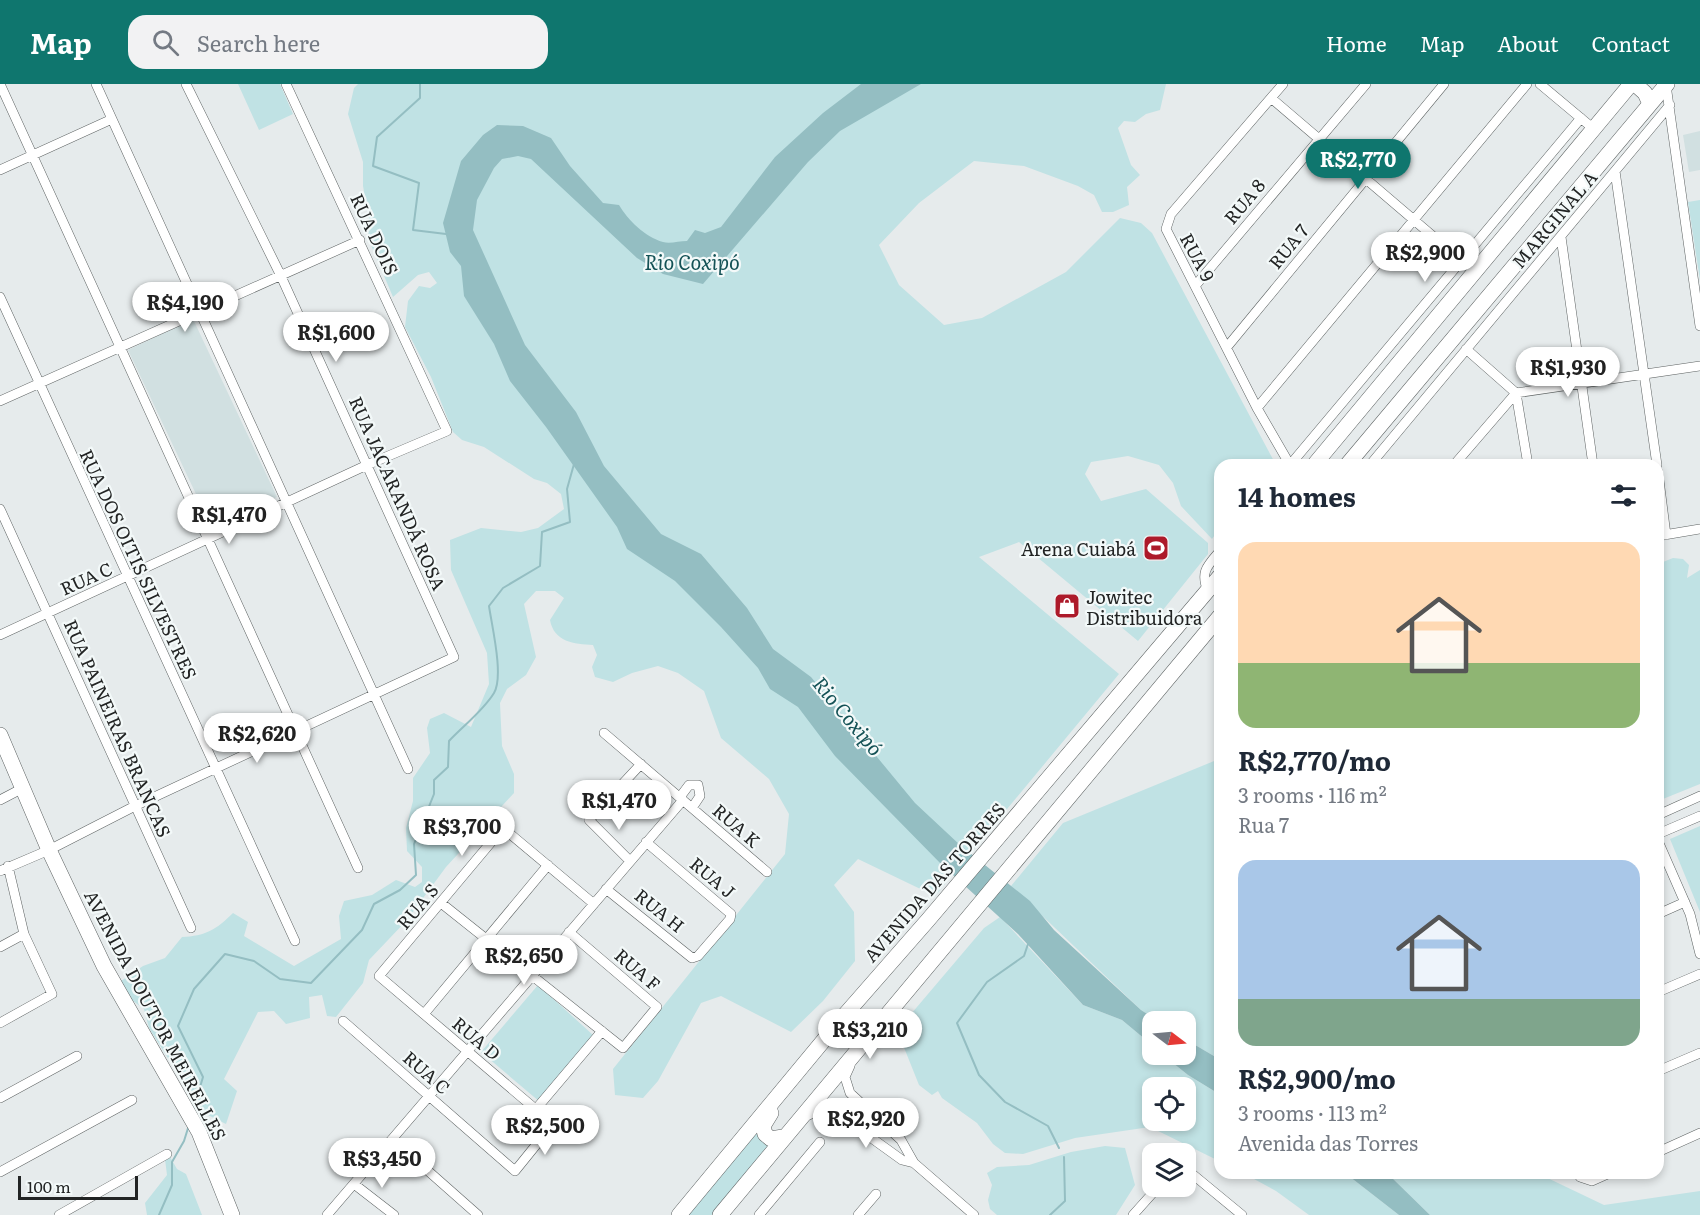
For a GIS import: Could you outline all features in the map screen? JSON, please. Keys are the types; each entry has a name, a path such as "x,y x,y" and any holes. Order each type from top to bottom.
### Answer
{"main road":[{"path":"1319,459 1631,84"},
{"path":"1635,84 1645,93 1650,104"},
{"path":"1352,459 1666,84"},
{"name":"AVENIDA DAS TORRES","path":"679,1215 843,1017 1214,584"},
{"path":"720,1215 947,940 1214,623"},
{"name":"AVENIDA DOUTOR MEIRELLES","path":"0,735 49,850 104,966 199,1132 232,1215"},
{"path":"783,1137 771,1139 765,1134 763,1126 767,1117 814,1061 843,1017"}],"street":[{"path":"0,84 358,868"},
{"path":"96,84 376,693 408,769"},
{"name":"RUA JACARANDÁ ROSA","path":"186,84 280,274 454,657 376,693"},
{"name":"RUA DOIS","path":"286,84 447,431"},
{"name":"RUA 9","path":"1283,84 1172,214 1168,222 1168,235 1257,408 1287,459"},
{"name":"RUA 8","path":"1195,286 1366,84"},
{"name":"RUA 7","path":"1227,347 1444,84"},
{"path":"1257,408 1527,84"},
{"path":"1540,84 1595,130"},
{"path":"1666,84 1700,326"},
{"path":"1271,98 1462,261"},
{"name":"MARGINAL A","path":"1375,459 1670,105"},
{"path":"1295,459 1581,118"},
{"path":"0,170 112,119"},
{"path":"1615,171 1656,459"},
{"path":"1561,237 1592,459"},
{"path":"0,401 360,240"},
{"name":"RUA DOS OITIS SILVESTRES","path":"0,297 127,578 296,941"},
{"path":"1466,349 1516,393 1527,459"},
{"path":"1459,459 1516,393 1700,366"},
{"name":"RUA C","path":"0,635 367,465 447,431"},
{"name":"RUA PAINEIRAS BRANCAS","path":"0,508 191,928"},
{"path":"1664,536 1700,529"},
{"path":"1208,591 1202,578 1204,570 1214,558"},
{"path":"0,1023 52,994 24,934 4,869 49,850 135,806 295,733 376,693"},
{"name":"RUA K","path":"604,733 766,872"},
{"path":"630,861 589,820 641,764"},
{"path":"327,1215 646,843 681,799 688,785 699,785 700,796 692,808"},
{"path":"0,800 23,788"},
{"path":"1664,812 1700,796"},
{"path":"1664,831 1700,816"},
{"name":"RUA S","path":"379,976 503,828 548,866"},
{"name":"RUA J","path":"646,843 731,914 730,919 698,956 692,957"},
{"path":"1664,855 1685,902 1700,954"},
{"path":"423,1014 548,866 594,904"},
{"name":"RUA H","path":"606,889 692,957"},
{"path":"1664,911 1685,902"},
{"path":"441,903 602,1031 536,1109"},
{"name":"RUA F","path":"569,932 657,1007 623,1048 602,1031"},
{"path":"0,947 24,934"},
{"path":"1664,989 1700,974"},
{"name":"RUA D","path":"379,976 553,1124"},
{"name":"RUA C","path":"343,1021 515,1171 553,1124"},
{"path":"872,1031 847,1071 845,1077 848,1090 901,1140 914,1163 960,1210 974,1215"},
{"path":"1664,1068 1700,1053"},
{"path":"0,1098 77,1056"},
{"path":"0,1172 132,1100"},
{"path":"783,1137 796,1130 813,1111 826,1108 846,1118 902,1160 914,1163"},
{"path":"1664,1149 1700,1133"},
{"path":"392,1139 478,1215"},
{"path":"759,1215 820,1142"},
{"path":"59,1215 167,1154"},
{"path":"1196,1177 1238,1213"},
{"path":"354,1184 394,1215"},
{"path":"858,1215 876,1194"},
{"path":"1133,1215 1150,1197"}],"shaded area":[{"path":"238,84 280,84 293,114 259,130"},
{"path":"358,84 1166,84 1160,110 1146,114 1135,122 1124,121 1118,128 1131,165 1140,175 1127,187 1129,205 1113,212 1102,212 1094,195 1078,186 1024,166 974,161 919,203 879,245 899,285 944,325 982,318 1066,272 1120,218 1141,223 1152,233 1273,459 1214,459 1214,536 1212,539 1181,506 1173,483 1159,465 1128,456 1091,462 1085,474 1101,501 1146,489 1208,543 1208,554 1138,641 1019,542 979,557 1119,674 935,896 858,859 834,885 854,912 855,961 823,1001 791,1032 721,996 701,1003 658,1081 643,1098 615,1095 613,1069 785,854 789,814 769,779 721,738 704,691 678,673 658,666 632,673 613,682 595,677 592,667 597,655 593,645 566,640 560,637 552,627 550,620 564,598 555,591 536,591 524,604 536,657 526,675 507,689 500,703 502,746 514,774 514,793 446,867 407,920 369,960 363,983 336,1017 327,1016 322,995 309,997 310,1018 286,1024 274,1011 258,1012 224,1079 237,1091 226,1124 204,1113 195,1101 149,1028 144,1009 129,998 121,981 143,966 165,958 182,937 210,931 233,913 248,922 244,936 294,966 341,939 339,916 344,901 372,895 396,880 415,887 422,882 422,867 407,851 406,828 413,801 413,778 430,753 427,728 430,719 444,713 471,727 489,684 487,653 451,570 450,540 481,528 521,532 538,528 564,509 561,494 547,483 534,479 484,447 462,440 453,432 431,377 405,327 408,301 419,286 430,288 437,283 429,272 418,275 393,297 368,238 369,219 363,186 363,162 348,114 354,88"},
{"path":"1700,131 1700,170 1689,172 1683,135"},
{"path":"1700,200 1700,280 1688,202"},
{"path":"193,319 277,497 212,528 128,350"},
{"path":"1673,558 1683,559 1689,565 1687,578 1700,570 1700,784 1664,799 1664,562"},
{"path":"1214,761 1214,1056 1196,1045 1196,1011 1141,1010 1011,886 1063,823"},
{"path":"1700,826 1700,912 1670,839"},
{"path":"1000,917 1083,1005 1122,1020 1142,1037 1142,1065 1176,1065 1191,1077 1142,1077 1142,1128 1075,1138 1023,1154 1005,1153 993,1144 977,1123 942,1098 938,1091 932,1095 919,1085 899,1035 900,1027 984,928"},
{"path":"538,985 593,1035 540,1102 481,1052"},
{"path":"1196,1080 1214,1091 1214,1159 1196,1150 1196,1143 1182,1143 1158,1131 1196,1131"},
{"path":"760,1129 771,1145 714,1215 688,1215"},
{"path":"1105,1146 1125,1148 1135,1185 1116,1215 997,1215 990,1209 988,1200 992,1185 987,1173 997,1167 1029,1165 1071,1152"},
{"path":"170,1157 177,1169 186,1174 202,1215 147,1215 145,1203 167,1175 165,1159"},
{"path":"1254,1179 1353,1179 1399,1215 1309,1215 1276,1191"},
{"path":"1393,1179 1550,1179 1604,1205 1700,1191 1700,1215 1430,1215"}],"water":[{"name":"Rio Coxipó","path":"861,84 921,84 840,131 808,162 703,284 663,274 637,258 531,159 518,156 502,159 494,168 477,200 473,230 525,345 576,412 604,466 661,534 701,554 747,608 773,649 811,677 915,803 960,845 1030,901 1054,930 1143,1011 1142,1037 1122,1020 1083,1005 1018,934 943,866 835,756 798,707 770,689 758,668 675,581 627,549 617,527 546,427 510,381 494,344 464,296 461,266 450,252 443,223 461,161 483,135 497,125 523,126 551,138 570,166 603,203 619,205 638,227 656,240 669,243 687,241 695,230 705,233 721,227 775,157 823,113"},
{"path":"1196,1045 1214,1056 1214,1091 1196,1080 1196,1077 1188,1075 1176,1065 1196,1065"},
{"path":"1353,1179 1393,1179 1430,1215 1399,1215"}],"waterway":[{"path":"420,84 420,98 377,137 373,166 419,183 413,230 446,234"},
{"path":"193,1111 203,1077 178,1026 194,989 225,954 254,961 280,979 311,983 362,930 374,904 400,890 416,875 414,844 434,794 434,780 448,767 449,741 484,706 497,685 498,664 489,606 503,588 540,566 542,532 570,522 567,489 574,464"},
{"path":"1028,944 1024,956 987,982 957,1023 979,1075 1005,1102 1048,1126 1059,1148"},
{"path":"159,1215 172,1185 172,1162 184,1141 189,1125"},
{"path":"1050,1215 1065,1201 1064,1157"}],"place":[{"name":"Arena Cuiabá","path":"1156,548"},
{"name":"Jowitec Distribuidora","path":"1067,606"}]}
